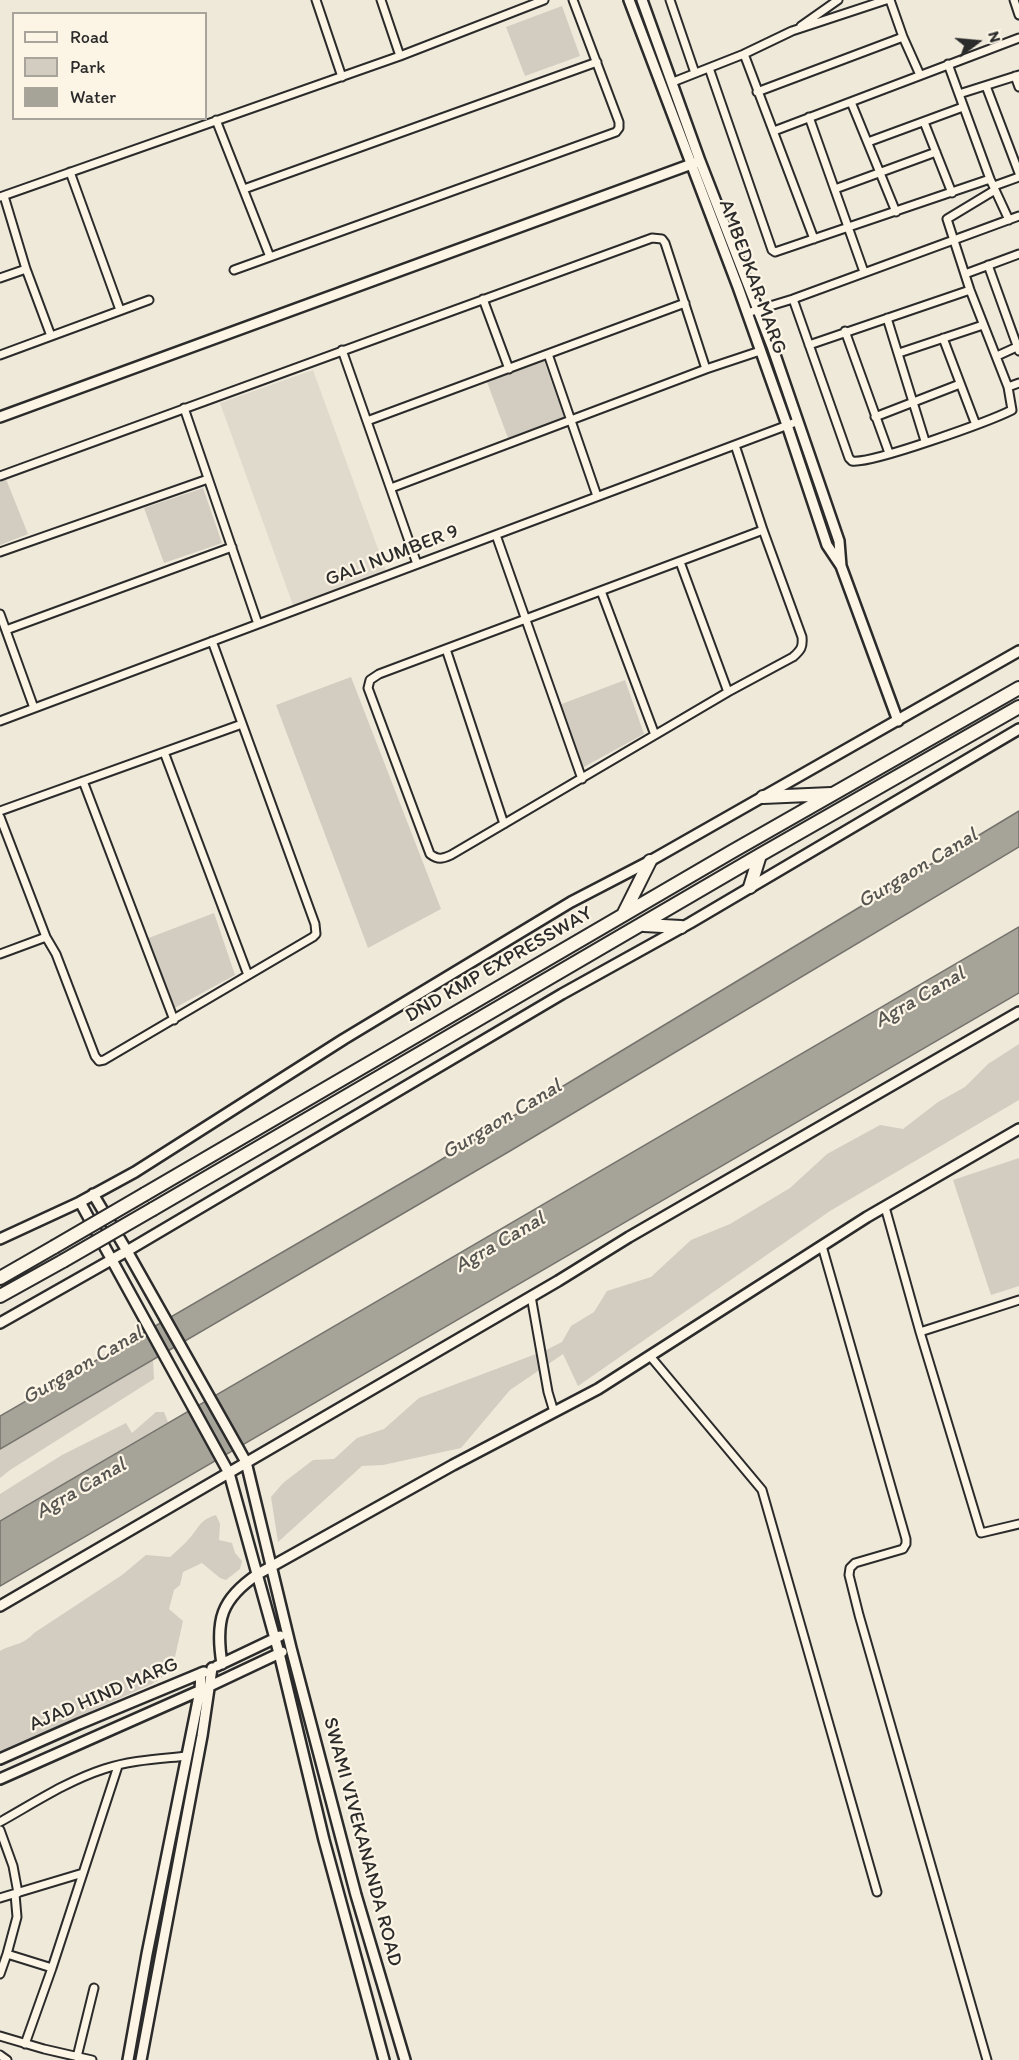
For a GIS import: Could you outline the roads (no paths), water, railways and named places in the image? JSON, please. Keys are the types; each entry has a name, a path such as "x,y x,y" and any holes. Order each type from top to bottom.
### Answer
{"highway":[{"name":"DND KMP EXPRESSWAY","path":"0,1278 1019,688"},
{"name":"DND KMP EXPRESSWAY","path":"0,1296 1019,707"},
{"path":"763,797 834,794"},
{"path":"750,887 760,855"},
{"path":"622,916 651,861"},
{"path":"643,925 681,927"}],"street":[{"path":"315,0 342,77"},
{"path":"381,0 400,56"},
{"path":"51,336 2,197 400,56 544,0"},
{"path":"234,270 616,132 620,128 619,122 573,0"},
{"name":"AMBEDKAR MARG","path":"628,0 758,310 792,423"},
{"name":"AMBEDKAR MARG","path":"642,0 673,82 695,163 760,351 792,423 839,541 841,566 898,721"},
{"path":"669,0 695,73"},
{"path":"792,32 838,0"},
{"path":"673,82 792,32 888,0 920,75"},
{"path":"1014,0 1019,15"},
{"path":"757,92 903,37"},
{"path":"774,131 1019,38"},
{"path":"744,54 814,239"},
{"path":"244,189 597,63"},
{"path":"948,64 993,185 1009,220"},
{"path":"709,68 773,251 777,252 952,193 993,185 1019,175 986,86"},
{"path":"959,94 1017,76 1019,87"},
{"path":"851,102 896,212"},
{"path":"868,142 963,107"},
{"path":"809,117 864,272"},
{"path":"216,120 270,257"},
{"path":"924,122 952,193"},
{"path":"835,189 936,152"},
{"path":"0,417 695,163"},
{"path":"70,172 120,310"},
{"path":"793,299 849,458 855,462 976,425 1012,410 1008,387 970,290 947,219 993,185"},
{"path":"747,314 1019,216"},
{"path":"0,476 483,299 659,238 665,243 706,369"},
{"path":"965,274 1018,257"},
{"path":"988,265 1018,348 997,356"},
{"path":"0,278 26,269"},
{"path":"809,345 970,290"},
{"path":"483,299 509,369"},
{"path":"0,355 149,300"},
{"path":"367,421 685,303"},
{"path":"887,318 925,441"},
{"path":"899,353 983,325"},
{"path":"845,331 889,453"},
{"path":"943,338 976,425"},
{"path":"342,350 417,564"},
{"path":"391,488 706,369 760,351"},
{"path":"548,354 597,496"},
{"path":"1008,387 1019,383"},
{"path":"875,417 960,384"},
{"path":"184,408 258,624"},
{"name":"GALI NUMBER 9","path":"0,721 792,423"},
{"path":"735,445 803,645 793,657 442,859 430,854 368,688 374,676 763,530"},
{"path":"0,552 208,479"},
{"path":"496,535 582,779"},
{"path":"6,630 232,547"},
{"path":"680,561 729,693"},
{"path":"601,591 655,735"},
{"path":"0,614 34,708"},
{"path":"0,817 46,937 56,954 95,1056 99,1061 174,1020 313,937 317,930 212,641"},
{"path":"446,649 504,824"},
{"path":"0,1239 80,1202 135,1172 344,1039 571,902 651,861 1019,651"},
{"path":"0,811 242,724"},
{"path":"0,1323 1019,729"},
{"path":"164,752 249,975"},
{"path":"83,781 174,1020"},
{"path":"0,954 46,937"},
{"path":"0,1606 629,1237 1019,1012"},
{"path":"141,2060 210,1686 217,1666 221,1618 226,1602 242,1585 453,1465 598,1389 885,1207 1019,1129"},
{"name":"SWAMI VIVEKANANDA ROAD","path":"93,1194 246,1462 291,1648 356,1895 405,2060"},
{"path":"80,1202 229,1473 279,1653 324,1840 384,2060"},
{"path":"885,1207 981,1533 1019,1524"},
{"path":"822,1246 906,1539 903,1548 855,1563 850,1568 849,1575 987,2060"},
{"path":"531,1296 548,1392 554,1412"},
{"path":"920,1332 1019,1301"},
{"path":"650,1356 762,1490 876,1892"},
{"name":"AJAD HIND MARG","path":"0,1759 288,1633"},
{"path":"0,1779 200,1691 291,1648"},
{"path":"128,2060 200,1691 201,1673"},
{"path":"0,1822 63,1787 104,1769 152,1759 187,1756"},
{"path":"25,2044 118,1766"},
{"path":"0,1830 13,1866 17,1917 0,1974"},
{"path":"0,1898 83,1873"},
{"path":"7,1954 52,1968"},
{"path":"77,2057 94,1988"},
{"path":"0,2036 92,2060"},
{"path":"0,2055 7,2060"}],"water":[{"path":"1019,811 1019,847 510,1151 0,1449 0,1416 424,1170"},
{"name":"Agra Canal","path":"1019,927 1019,993 0,1586 0,1521"}],"water label":[{"name":"Gurgaon Canal","path":"918,869"},
{"name":"Gurgaon Canal","path":"502,1120"},
{"name":"Gurgaon Canal","path":"83,1366"}]}
